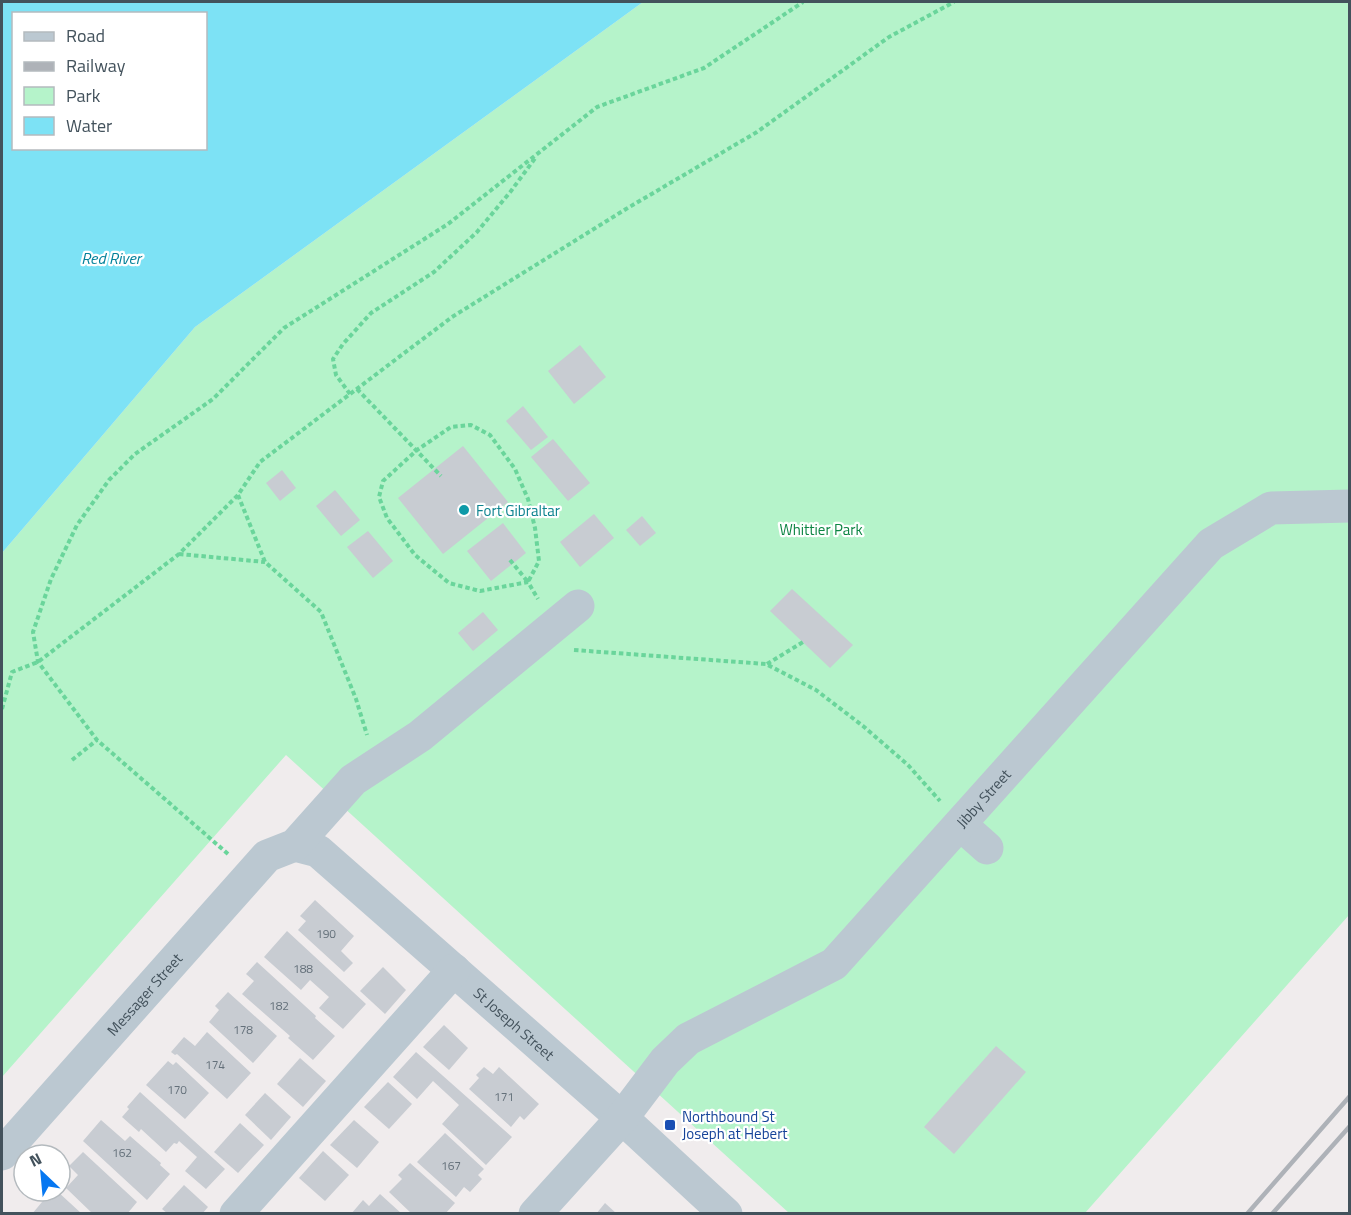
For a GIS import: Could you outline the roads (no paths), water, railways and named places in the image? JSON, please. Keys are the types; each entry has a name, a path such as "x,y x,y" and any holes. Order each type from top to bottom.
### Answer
{"street":[{"name":"Jibby Street","path":"535,1214 622,1118 664,1061 688,1039 834,964 1210,544 1271,508 1350,506"},
{"path":"295,845 353,780 420,736 567,615"},
{"path":"960,824 987,848"},
{"name":"Messager Street","path":"2,1154 267,856 295,845"},
{"name":"St Joseph Street","path":"295,845 318,851 622,1118 726,1214"},
{"path":"236,1214 454,970"}],"water":[{"name":"Red River","path":"2,2 643,2 195,327 2,553"}],"railway":[{"path":"1247,1214 1350,1096"},
{"path":"1272,1214 1350,1126"}],"place":[{"name":"Fort Gibraltar","path":"464,510"},
{"name":"Northbound St Joseph at Hebert","path":"670,1125"}],"park label":[{"name":"Whittier Park","path":"821,529"}]}
